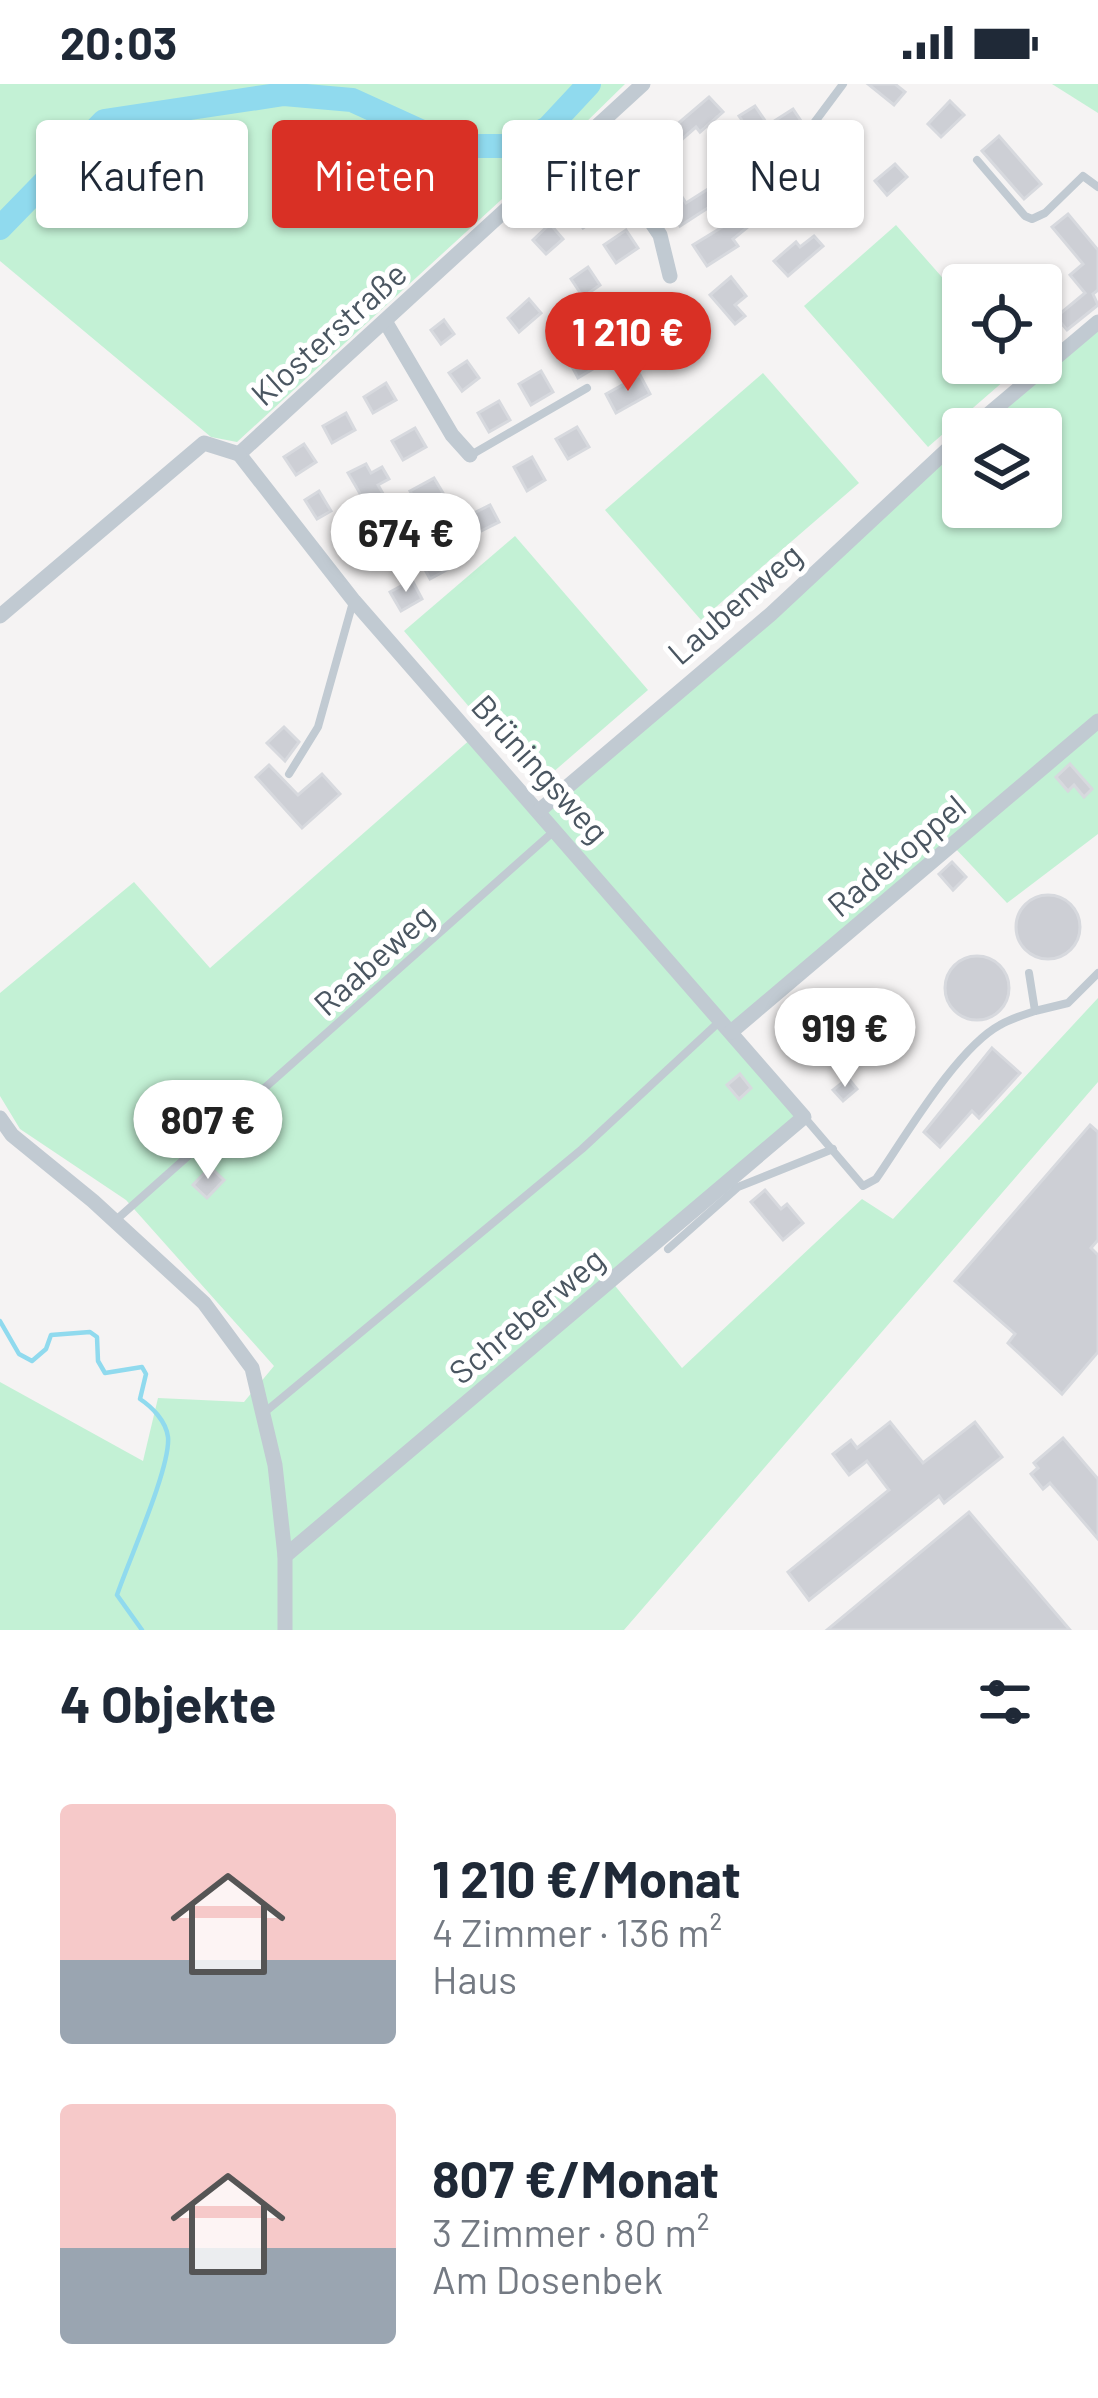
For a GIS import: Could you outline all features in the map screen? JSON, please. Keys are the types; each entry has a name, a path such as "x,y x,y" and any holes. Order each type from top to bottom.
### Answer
{"street":[{"name":"Klosterstraße","path":"604,120 643,84"},
{"name":"Klosterstraße","path":"239,454 502,214"},
{"path":"656,228 670,276"},
{"path":"385,321 452,435 470,455"},
{"path":"995,408 1098,322"},
{"path":"0,616 204,443 239,454"},
{"name":"Brüningsweg","path":"239,454 354,601 804,1117"},
{"name":"Laubenweg","path":"540,810 771,614 942,455"},
{"name":"Radekoppel","path":"726,1026 1098,722"},
{"name":"Schreberweg","path":"285,1556 804,1117"},
{"path":"0,1118 12,1135 204,1303 252,1368 265,1412 285,1556 285,1630"}],"lane":[{"path":"816,120 842,84"},
{"path":"977,160 1025,216 1032,218 1045,214 1082,176 1098,187"},
{"path":"470,455 586,388"},
{"path":"289,774 318,728 354,601"},
{"name":"Raabeweg","path":"115,1221 556,829"},
{"path":"804,1117 863,1186 876,1179 946,1079 982,1037 1035,1010 1068,1003 1098,973"},
{"path":"1029,974 1035,1010"},
{"path":"265,1412 726,1026"},
{"path":"668,1249 738,1187 833,1149"}],"green space":[{"path":"0,84 625,84 588,120 502,120 502,199 478,221 478,120 272,120 272,228 470,228 237,442 211,437 0,261"},
{"path":"1052,84 1098,84 1098,113"},
{"path":"896,225 942,277 942,384 1000,384 973,408 942,408 942,435 928,447 804,306"},
{"path":"1098,322 1098,834 1007,903 954,847 732,1031 804,1117 612,1282 682,1368 862,1199 893,1219 1098,998 1098,1082 624,1630 0,1630 0,1382 143,1461 158,1398 244,1402 274,1366 126,1200 20,1129 0,1096 0,993 134,882 210,968 472,738 539,810 942,454 942,528 1062,528 1062,408 996,408 1024,384 1062,384 1062,352"},
{"path":"763,373 859,483 701,620 605,510"},
{"path":"515,536 648,690 537,786 404,631"}],"building":[{"path":"868,84 895,84 905,92 894,105"},
{"path":"709,97 723,112 707,120 700,132 696,127 683,138 682,120"},
{"path":"950,101 964,115 941,137 928,124"},
{"path":"755,106 765,120 742,120 739,116"},
{"path":"793,109 800,120 776,120"},
{"path":"999,136 1041,184 1024,199 982,151"},
{"path":"895,164 907,177 887,195 875,181"},
{"path":"707,190 707,208 683,224 683,198 686,203"},
{"path":"1068,214 1098,250 1098,290 1093,294 1098,305 1067,330 1062,312 1085,293 1070,275 1083,264 1052,227"},
{"path":"546,228 553,228 563,239 546,254 533,240"},
{"path":"721,228 747,228 733,239 738,246 707,266 693,245"},
{"path":"626,230 638,248 616,263 604,245"},
{"path":"814,236 823,246 788,276 774,261 796,242 800,247"},
{"path":"588,267 600,285 583,297 571,279"},
{"path":"731,277 746,296 735,305 745,316 735,324 710,295"},
{"path":"529,299 541,313 519,332 508,318"},
{"path":"444,320 454,334 441,344 431,330"},
{"path":"696,321 708,339 675,360 663,341"},
{"path":"621,326 633,345 578,378 567,357"},
{"path":"467,361 479,378 462,391 449,373"},
{"path":"541,371 553,392 531,405 519,384"},
{"path":"640,375 650,394 616,413 606,394"},
{"path":"386,383 396,400 373,413 364,397"},
{"path":"499,401 510,420 489,432 478,413"},
{"path":"346,413 355,430 332,443 323,426"},
{"path":"577,427 589,447 568,459 556,439"},
{"path":"415,428 426,447 403,460 392,441"},
{"path":"304,444 316,462 296,475 284,457"},
{"path":"532,457 545,480 527,491 514,467"},
{"path":"366,464 371,473 382,467 389,479 378,485 393,511 404,505 411,518 383,533 348,473"},
{"path":"434,478 443,493 419,507 410,491"},
{"path":"319,491 331,511 317,519 305,500"},
{"path":"490,505 499,522 479,532 470,515"},
{"path":"354,532 358,539 366,534 376,552 356,564 341,539"},
{"path":"455,542 465,560 430,579 415,551 430,543 435,552"},
{"path":"412,580 422,599 401,611 390,592"},
{"path":"284,727 299,742 285,761 267,743"},
{"path":"1070,764 1092,789 1084,797 1074,785 1068,791 1056,777"},
{"path":"269,765 298,795 322,774 340,794 302,828 256,777"},
{"path":"952,862 966,877 953,890 939,874"},
{"path":"1048,895 1070,905 1080,927 1070,949 1048,959 1026,949 1016,927 1026,905"},
{"path":"977,956 999,966 1009,988 999,1010 977,1020 955,1010 945,988 955,966"},
{"path":"992,1048 1020,1073 979,1118 972,1111 940,1147 924,1132"},
{"path":"740,1074 751,1088 739,1099 727,1085"},
{"path":"848,1078 857,1089 843,1101 833,1090"},
{"path":"1090,1125 1098,1132 1098,1240 1091,1248 1098,1255 1098,1352 1062,1394 1008,1343 1015,1334 955,1281"},
{"path":"210,1167 224,1180 207,1198 193,1185"},
{"path":"765,1190 781,1209 787,1204 803,1223 783,1240 751,1202"},
{"path":"890,1422 923,1463 975,1422 1002,1457 944,1503 939,1496 809,1600 788,1572 889,1490 867,1461 849,1475 833,1454 851,1440 857,1448"},
{"path":"1063,1438 1098,1479 1098,1539 1050,1483 1043,1489 1031,1474 1038,1468 1034,1463"},
{"path":"969,1512 1070,1630 827,1630"}],"waterway":[{"path":"0,228 104,121 284,94 352,100 453,146 513,146 548,128 589,84"},
{"path":"0,1321 19,1354 32,1361 46,1349 51,1335 90,1332 97,1337 98,1361 105,1373 142,1367 146,1374 140,1399 164,1425 167,1451 117,1595 142,1630"}]}
